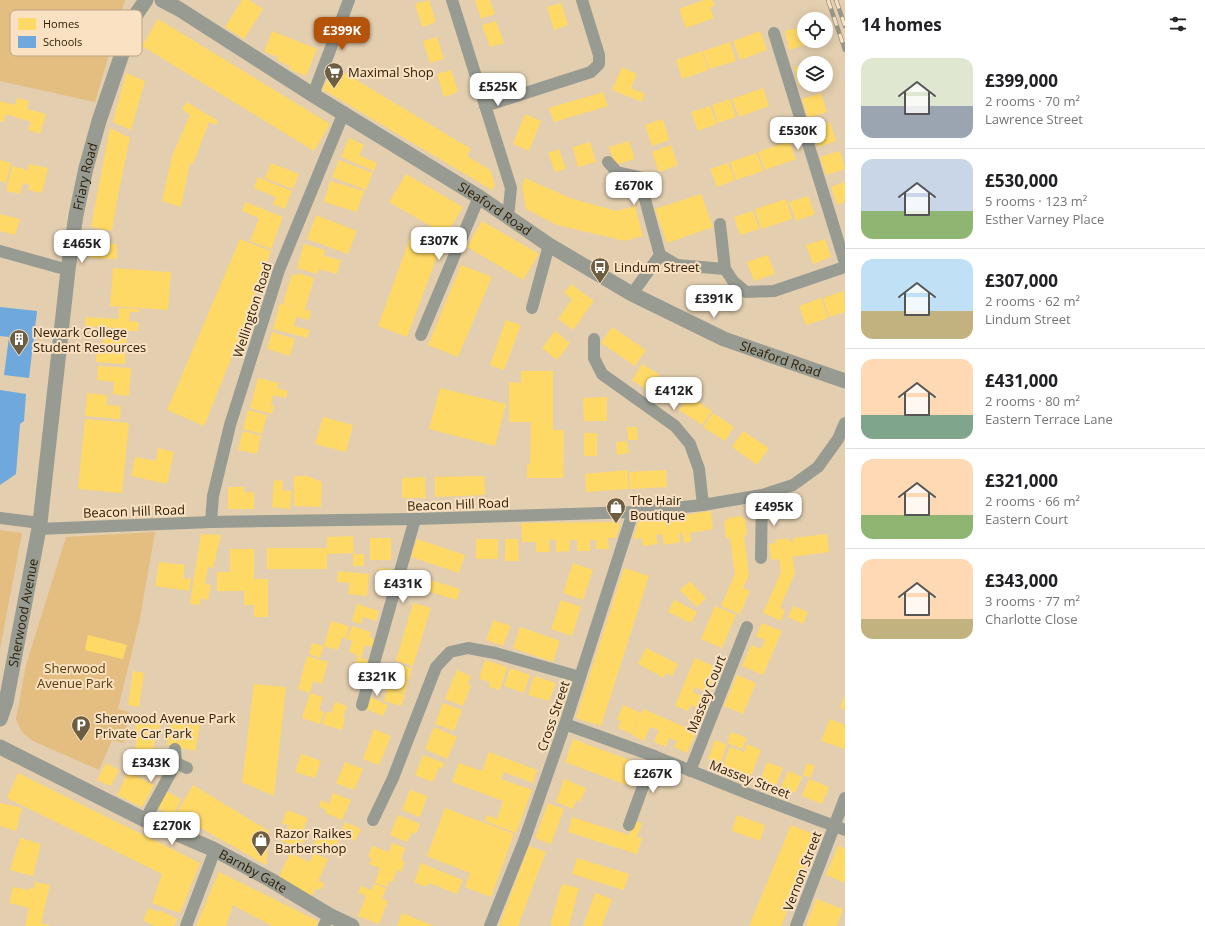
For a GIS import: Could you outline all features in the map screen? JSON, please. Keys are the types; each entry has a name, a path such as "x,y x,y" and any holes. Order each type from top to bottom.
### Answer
{"street":[{"name":"Friary Road","path":"139,10 146,0"},
{"name":"Sleaford Road","path":"162,0 179,9 479,197 549,245 632,294 724,340 845,381"},
{"path":"313,94 349,0"},
{"path":"452,0 512,188 508,217"},
{"path":"486,106 591,72 599,64 599,55 582,0"},
{"path":"774,33 845,263"},
{"name":"Friary Road","path":"39,526 68,270 76,215 99,121 121,56"},
{"name":"Wellington Road","path":"211,522 214,496 230,425 279,270 344,112"},
{"path":"608,162 617,172 639,177 660,255 677,265 725,269"},
{"path":"421,335 479,197"},
{"path":"720,224 725,269 732,282 746,292 774,291 845,266"},
{"path":"532,308 549,245"},
{"path":"0,251 68,270"},
{"path":"632,294 660,255"},
{"path":"594,339 594,358 602,374 675,426 690,444 699,469 703,504"},
{"name":"Beacon Hill Road","path":"0,518 39,526 415,519 633,512 703,504 762,495 793,485 818,467 838,439 845,423"},
{"path":"760,558 762,495"},
{"name":"Cross Street","path":"490,926 524,840 565,724 633,512"},
{"path":"362,704 415,519"},
{"name":"Sherwood Avenue","path":"0,719 6,702 39,526"},
{"name":"Massey Court","path":"690,770 747,627"},
{"path":"373,820 393,778 436,667 450,652 468,648 495,653 580,677"},
{"name":"Massey Street","path":"565,724 654,756 840,828"},
{"name":"Barnby Gate","path":"0,747 145,820 216,850 269,879 326,921 352,926"},
{"path":"145,820 181,765 175,749"},
{"path":"629,825 654,756"},
{"name":"Vernon Street","path":"796,926 840,828 845,798"},
{"path":"186,926 216,850"}],"green space":[{"path":"0,0 125,0 122,10 10,10 10,56 109,56 95,102 0,81"},
{"path":"0,530 22,533 0,649"},
{"name":"Sherwood Avenue Park","path":"155,532 140,618 118,709 129,712 124,743 112,740 99,770 33,741 22,732 16,719 26,665 66,537"}],"building: Homes":[{"path":"242,0 249,0 263,9 244,39 225,27"},
{"path":"429,0 436,22 422,27 415,4"},
{"path":"475,0 490,0 495,14 481,19"},
{"path":"704,0 713,0 715,6 710,7 714,18 686,28 679,9"},
{"path":"561,3 568,25 554,30 547,7"},
{"path":"158,19 330,124 314,151 142,46"},
{"path":"496,21 504,43 490,47 482,25"},
{"path":"797,28 797,47 789,50 785,31"},
{"path":"272,31 317,49 306,76 289,69 290,66 277,60 278,57 264,52"},
{"path":"760,31 767,50 740,60 733,41"},
{"path":"437,37 444,59 430,63 423,41"},
{"path":"730,42 736,61 709,69 703,51"},
{"path":"702,51 708,70 682,79 676,60"},
{"path":"797,66 797,78 794,67"},
{"path":"335,67 471,149 467,156 490,170 495,185 492,190 322,89"},
{"path":"622,67 637,74 631,88 645,94 642,102 612,90"},
{"path":"451,70 458,92 444,97 437,74"},
{"path":"126,73 145,81 131,130 113,122"},
{"path":"763,88 769,106 739,117 732,99"},
{"path":"603,92 608,106 554,122 549,108"},
{"path":"821,93 827,112 808,118 802,99"},
{"path":"17,98 29,101 27,109 46,114 40,134 28,130 31,122 6,114 4,122 0,121 0,101 15,105"},
{"path":"730,99 736,117 718,123 712,105"},
{"path":"187,102 218,121 216,125 209,122 193,164 190,163 181,207 162,201 172,156 190,115 182,109"},
{"path":"710,106 717,124 698,131 691,112"},
{"path":"525,114 541,121 529,151 513,144"},
{"path":"663,119 669,140 652,146 645,125"},
{"path":"830,122 836,141 818,147 812,129"},
{"path":"110,128 130,138 112,231 91,227"},
{"path":"349,138 364,145 359,155 377,163 374,171 341,157"},
{"path":"629,141 635,159 615,165 609,147"},
{"path":"789,141 796,159 765,170 758,152"},
{"path":"590,142 596,162 578,167 573,147"},
{"path":"671,145 678,165 659,172 652,152"},
{"path":"559,149 566,169 555,172 548,153"},
{"path":"840,151 845,169 826,175 820,157"},
{"path":"757,153 763,171 736,180 730,162"},
{"path":"0,160 11,163 6,183 0,181"},
{"path":"339,160 373,173 366,190 332,177"},
{"path":"271,163 299,174 293,189 265,178"},
{"path":"728,163 735,180 717,187 710,169"},
{"path":"29,164 48,168 42,193 28,190 30,185 23,183 20,194 6,191 12,166 28,170"},
{"path":"406,174 463,207 446,235 389,202"},
{"path":"258,177 292,191 285,209 273,204 276,197 254,188"},
{"path":"525,178 570,198 616,211 635,206 643,236 625,241 557,225 526,209 522,186"},
{"path":"330,181 364,191 357,212 324,202"},
{"path":"845,182 845,202 837,205 831,187"},
{"path":"701,194 713,227 667,243 655,209"},
{"path":"808,196 815,214 796,221 789,202"},
{"path":"786,199 792,219 761,229 755,209"},
{"path":"245,202 283,217 271,249 250,241 259,218 242,211"},
{"path":"753,211 759,229 740,235 734,217"},
{"path":"0,214 20,219 15,235 0,231"},
{"path":"316,215 357,231 348,254 307,239"},
{"path":"482,221 539,254 523,280 467,247"},
{"path":"91,234 101,234 100,243 117,244 117,259 90,258"},
{"path":"410,238 440,249 407,337 378,326"},
{"path":"240,239 271,251 239,339 204,426 167,410"},
{"path":"825,239 831,257 813,264 806,245"},
{"path":"304,244 325,250 324,256 341,260 337,274 319,269 317,274 297,268"},
{"path":"768,255 775,274 754,281 747,262"},
{"path":"461,265 492,277 458,357 428,345"},
{"path":"113,268 171,272 168,310 110,306"},
{"path":"298,273 314,278 305,310 311,311 309,320 296,317 294,326 310,330 307,338 273,329 280,303 299,308 283,303 292,274 297,276"},
{"path":"571,284 594,301 573,330 558,319 572,299 564,293"},
{"path":"844,291 845,312 829,317 823,298"},
{"path":"821,298 828,318 806,325 799,306"},
{"path":"119,308 139,309 139,312 130,312 129,321 139,322 138,331 127,331 125,364 96,362 97,351 103,349 103,336 119,337 119,328 85,326 86,317 118,319"},
{"path":"506,320 521,325 504,370 490,365"},
{"path":"612,327 646,350 635,366 601,343"},
{"path":"555,331 570,343 557,360 542,348"},
{"path":"272,332 295,339 290,356 267,349"},
{"path":"642,364 660,375 649,391 632,380"},
{"path":"98,366 131,368 129,396 113,394 114,382 97,380"},
{"path":"521,371 553,371 553,430 564,430 563,478 527,478 527,464 530,464 531,422 509,422 509,382 521,383"},
{"path":"258,378 279,383 277,388 288,391 286,398 273,395 271,405 274,406 272,414 250,408"},
{"path":"663,379 685,394 676,409 653,393"},
{"path":"440,388 506,404 495,446 429,429"},
{"path":"87,393 107,395 107,405 121,406 120,419 85,416"},
{"path":"689,396 712,411 702,425 679,410"},
{"path":"607,397 607,421 584,421 583,398"},
{"path":"248,410 267,415 262,434 243,429"},
{"path":"713,413 734,427 725,441 703,427"},
{"path":"323,417 353,425 346,452 315,444"},
{"path":"85,419 129,423 122,493 78,489"},
{"path":"627,427 637,427 638,440 628,440"},
{"path":"243,431 261,436 257,454 238,450"},
{"path":"743,431 769,448 757,465 732,447"},
{"path":"584,433 597,433 597,456 584,456"},
{"path":"627,441 629,453 617,455 616,442"},
{"path":"158,448 174,452 167,484 131,476 135,457 156,461"},
{"path":"627,470 629,489 586,492 585,474"},
{"path":"666,470 667,487 630,489 629,472"},
{"path":"294,476 307,476 322,482 321,507 294,506"},
{"path":"484,476 485,495 435,497 435,477"},
{"path":"425,477 426,498 402,498 402,478"},
{"path":"274,480 283,481 282,490 292,491 290,509 272,507"},
{"path":"228,487 244,487 244,492 254,492 254,509 228,509"},
{"path":"711,511 713,529 690,533 691,542 684,543 682,533 679,534 680,542 664,545 662,534 656,535 658,544 643,546 642,538 633,539 638,522"},
{"path":"742,516 743,519 745,519 747,535 744,535 749,575 743,588 750,591 740,614 721,606 735,574 730,538 726,538 724,521 727,521 727,518"},
{"path":"618,522 620,525 616,538 608,538 609,549 596,549 596,540 590,540 590,551 577,551 577,540 570,540 570,551 556,552 556,540 549,540 550,552 536,552 536,542 522,542 521,523"},
{"path":"201,534 221,535 213,568 208,567 205,584 211,585 208,600 201,598 200,605 190,604"},
{"path":"827,534 829,552 791,557 793,558 795,573 780,608 785,610 781,621 763,613 781,572 779,559 771,560 769,544 776,543 775,540 789,538 789,542 793,541 793,538"},
{"path":"353,536 354,553 327,554 327,537"},
{"path":"370,538 391,538 391,560 370,560"},
{"path":"417,539 465,555 459,573 411,557"},
{"path":"476,539 498,539 498,559 476,559"},
{"path":"505,539 518,539 519,561 505,561"},
{"path":"267,548 327,548 327,569 267,569"},
{"path":"230,549 254,549 254,579 268,579 268,617 254,617 254,605 244,605 244,591 217,591 217,572 230,572"},
{"path":"353,554 364,554 364,566 353,566"},
{"path":"159,562 185,565 183,578 191,579 189,591 155,586"},
{"path":"573,563 593,570 583,600 563,593"},
{"path":"379,568 391,569 390,582 378,581"},
{"path":"624,568 649,576 601,726 576,718"},
{"path":"338,571 369,574 367,596 348,594 350,583 337,582"},
{"path":"407,573 460,589 457,600 403,584"},
{"path":"690,581 706,598 697,607 680,590"},
{"path":"561,600 581,607 572,636 551,629"},
{"path":"674,600 697,612 691,623 668,612"},
{"path":"413,603 431,608 413,666 396,661"},
{"path":"357,604 379,611 376,621 363,617 361,624 352,621"},
{"path":"715,606 736,615 722,648 701,639"},
{"path":"793,606 808,612 803,624 788,617"},
{"path":"493,620 511,626 503,646 486,640"},
{"path":"331,621 349,626 346,639 342,637 338,650 324,646"},
{"path":"762,623 782,631 763,675 742,666 751,645 761,649 765,640 756,636"},
{"path":"352,626 371,632 370,637 374,639 372,647 365,645 361,658 368,660 364,671 354,668 358,655 349,652 352,641 347,639"},
{"path":"520,627 560,641 553,662 513,648"},
{"path":"88,635 127,645 123,659 85,650"},
{"path":"312,643 324,646 320,658 309,654"},
{"path":"646,648 678,664 672,676 666,673 664,678 638,664"},
{"path":"307,656 328,662 322,684 313,681 310,693 298,689"},
{"path":"695,658 718,668 708,693 695,687 693,692 704,697 700,709 691,705 688,711 675,706"},
{"path":"485,660 507,667 500,690 489,687 490,682 479,679"},
{"path":"395,664 412,668 409,680 392,676"},
{"path":"510,668 530,675 524,693 504,686"},
{"path":"457,670 471,676 468,684 471,686 463,706 445,699"},
{"path":"133,671 144,673 139,707 128,705"},
{"path":"737,675 756,683 743,714 724,706"},
{"path":"391,676 408,681 405,694 393,691 405,695 401,706 384,701"},
{"path":"534,676 556,683 549,701 528,695"},
{"path":"254,684 286,687 274,796 242,782"},
{"path":"310,693 323,697 319,710 324,712 320,724 302,718"},
{"path":"845,694 845,710 840,708"},
{"path":"368,696 388,705 383,716 363,708"},
{"path":"335,702 347,706 343,717 345,718 342,730 322,724 326,712 331,713"},
{"path":"443,703 462,710 454,731 435,724"},
{"path":"623,705 641,713 632,734 618,728 621,721 617,719"},
{"path":"643,709 696,732 687,753 674,747 677,741 669,738 666,747 654,742 659,730 650,727 644,741 632,735"},
{"path":"138,716 161,721 157,737 134,733"},
{"path":"171,719 200,724 195,751 167,745"},
{"path":"830,719 845,725 845,749 821,741"},
{"path":"434,727 457,737 447,759 425,749"},
{"path":"374,729 391,736 379,765 363,759"},
{"path":"731,732 747,738 742,749 727,743"},
{"path":"137,735 155,738 151,763 134,759"},
{"path":"573,739 640,764 632,787 565,762"},
{"path":"715,740 727,745 720,764 708,759"},
{"path":"747,744 761,750 751,776 723,765 730,747 744,752"},
{"path":"489,752 537,770 533,783 504,772 501,779 532,790 516,833 485,821 487,815 497,819 503,801 452,782 459,763 482,771"},
{"path":"301,754 321,761 315,778 295,772"},
{"path":"423,755 444,763 442,769 439,767 433,782 415,775"},
{"path":"345,762 363,769 354,790 336,783"},
{"path":"767,762 783,768 776,785 761,779"},
{"path":"106,763 119,770 111,786 97,780"},
{"path":"807,763 815,766 810,778 803,775"},
{"path":"788,771 802,777 795,793 781,787"},
{"path":"128,772 154,785 142,807 117,795"},
{"path":"18,773 200,863 180,913 152,903 162,874 7,798"},
{"path":"564,779 586,788 580,802 576,800 573,809 556,802"},
{"path":"809,779 829,787 822,804 802,796"},
{"path":"193,785 269,831 266,865 176,814"},
{"path":"410,790 427,796 420,817 402,810"},
{"path":"166,791 181,799 173,816 157,808"},
{"path":"333,793 351,800 342,820 325,813 327,810 319,807 321,800 329,804"},
{"path":"0,803 22,808 16,831 0,826"},
{"path":"548,803 564,809 551,844 535,838"},
{"path":"445,808 514,834 491,897 465,887 470,873 427,856"},
{"path":"287,810 308,818 303,831 306,833 301,848 282,841 288,826 300,830 282,823"},
{"path":"398,815 420,824 416,834 412,832 407,842 390,835"},
{"path":"737,815 765,825 760,841 732,831"},
{"path":"572,817 629,835 634,821 642,823 637,837 642,838 637,854 568,832"},
{"path":"345,822 361,829 355,841 340,835"},
{"path":"791,825 818,836 781,926 749,926"},
{"path":"320,828 340,836 334,852 314,844"},
{"path":"20,838 41,844 33,876 10,870"},
{"path":"392,843 405,848 401,860 405,862 401,872 397,870 393,882 389,881 387,887 375,883 380,868 369,864 372,858 368,857 372,846 389,852"},
{"path":"529,846 546,852 518,926 499,926"},
{"path":"838,846 845,848 845,883 826,875"},
{"path":"290,853 310,862 314,853 328,859 318,881 324,883 322,889 315,889 311,898 276,883"},
{"path":"577,858 629,874 624,890 572,874"},
{"path":"421,863 463,880 457,894 429,883 427,887 414,882"},
{"path":"219,872 318,921 316,926 272,926 233,905 226,926 196,926"},
{"path":"35,882 50,885 41,923 51,926 25,926 29,908 9,903 13,887 29,890 30,887 34,889"},
{"path":"374,884 386,888 382,899 388,901 379,924 358,916 366,896 358,893 361,886 371,890"},
{"path":"562,884 579,888 569,926 554,926 550,925"},
{"path":"595,893 612,899 602,926 583,926"},
{"path":"816,899 843,909 837,926 806,926"},
{"path":"149,908 158,912 159,910 177,919 174,926 154,926 143,920"},
{"path":"402,913 434,926 397,926"}],"building: Schools":[{"name":"Newark College Student Resources","path":"0,307 37,311 29,378 4,375 9,337 0,336"},
{"path":"0,390 26,394 24,421 20,424 16,474 0,485"}],"railway":[{"path":"828,0 845,50"},
{"path":"836,0 845,26"}],"place":[{"name":"Maximal Shop","path":"334,89"},
{"name":"Lindum Street","path":"600,284"},
{"name":"Newark College Student Resources","path":"19,356"},
{"name":"The Hair Boutique","path":"616,524"},
{"name":"Sherwood Avenue Park Private Car Park","path":"81,742"},
{"name":"Razor Raikes Barbershop","path":"261,857"}]}
